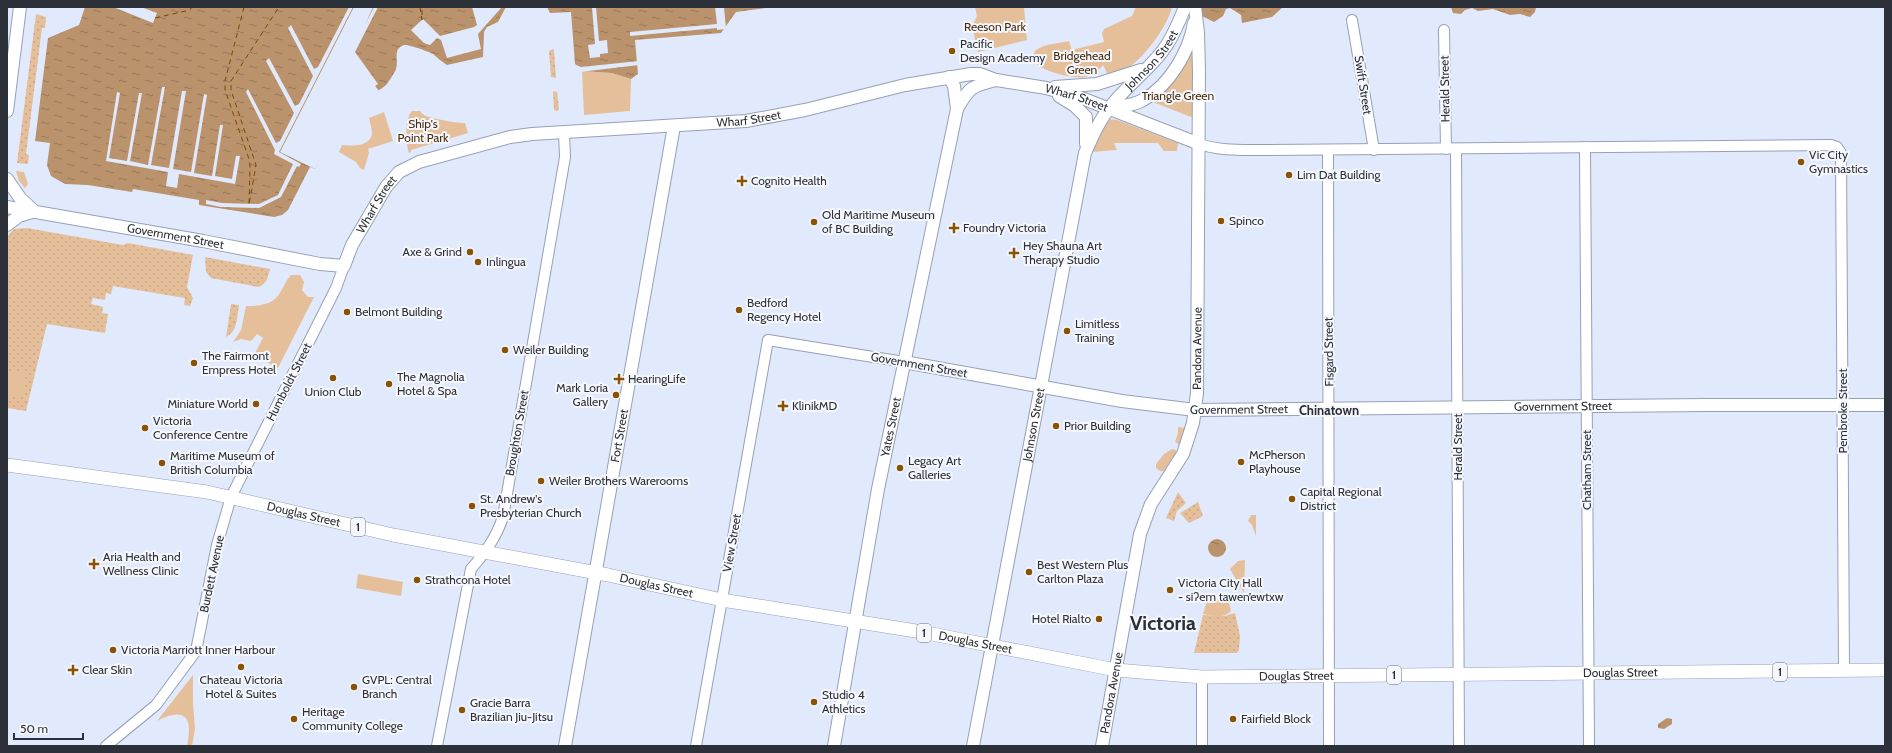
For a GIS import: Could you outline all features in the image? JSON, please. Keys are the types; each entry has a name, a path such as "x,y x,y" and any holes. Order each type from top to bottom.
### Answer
{"main road":[{"path":"7,111 20,7"},
{"name":"Johnson Street","path":"973,746 991,645 1086,153 1096,127 1109,108 1156,59 1168,44 1178,26 1185,7"},
{"name":"Johnson Street","path":"1109,108 1133,105 1152,94 1170,76 1181,60 1195,32 1195,7"},
{"name":"Pandora Avenue","path":"1102,746 1138,543 1144,518 1165,481 1183,454 1190,436 1198,387 1198,143 1195,32"},
{"path":"1046,88 1097,84 1145,69"},
{"name":"Wharf Street","path":"344,266 352,245 386,187 404,169 419,162 510,137 532,134 753,120 805,110 904,85 949,77 980,74 996,80 1046,88 1109,108 1198,143"},
{"name":"Yates Street","path":"949,77 954,86 957,109"},
{"name":"Yates Street","path":"834,746 878,488 957,109 968,90 981,84 996,80"},
{"path":"1046,88 1083,112 1086,118 1087,128 1086,153"},
{"name":"Fort Street","path":"565,746 674,126"},
{"path":"7,179 20,198 35,212"},
{"name":"Government Street","path":"7,207 203,241 320,264 344,266"},
{"path":"7,225 18,216 35,212"},
{"path":"908,341 912,351 920,361 928,366"},
{"name":"Government Street","path":"904,362 1158,406 1195,410 1885,405"},
{"name":"Douglas Street","path":"7,465 174,487 231,497 385,534 596,573 722,600 856,621 991,645 1116,670 1202,677 1716,673 1885,670"}],"street":[{"name":"Swift Street","path":"1352,20 1374,150"},
{"name":"Herald Street","path":"1444,30 1446,149"},
{"name":"Broughton Street","path":"437,746 471,569 486,552 498,533 503,517 565,157 564,133"},
{"path":"1198,143 1207,147 1227,150 1374,150 1585,147"},
{"name":"Pembroke Street","path":"1585,147 1830,145 1837,147 1841,153 1844,670"},
{"name":"Chatham Street","path":"1585,147 1589,746"},
{"name":"Herald Street","path":"1456,149 1459,746"},
{"name":"Fisgard Street","path":"1328,150 1329,746"},
{"name":"Humboldt Street","path":"231,497 322,315 344,266"},
{"name":"Government Street","path":"768,340 904,362"},
{"name":"View Street","path":"696,746 768,340"},
{"name":"Burdett Avenue","path":"106,746 156,705 196,651 217,545 231,497"},
{"path":"1202,677 1202,746"}],"green space":[{"name":"Reeson Park","path":"975,7 1024,7 1027,40 978,52 972,26 977,16"},
{"name":"Bridgehead Green","path":"1136,7 1172,7 1166,23 1149,48 1142,56 1124,70 1109,77 1103,65 1093,74 1085,77 1073,77 1047,70 1035,63 1033,58 1035,51 1048,45 1069,41 1072,50 1104,42 1102,33 1104,29 1132,16"},
{"path":"36,14 46,17 45,28 42,28 26,154 29,155 28,164 17,163"},
{"path":"553,49 556,78 551,77 549,51"},
{"name":"Triangle Green","path":"1191,51 1193,51 1194,115 1191,117 1153,102 1152,100"},
{"path":"582,71 612,73 631,79 630,111 584,115"},
{"path":"553,91 557,92 559,109 557,111 554,110"},
{"name":"Ship's Point Park","path":"412,111 420,111 424,115 438,119 465,123 468,133 411,150 409,153 407,143 407,126 409,115"},
{"path":"384,112 393,141 368,149 369,153 364,170 360,168 356,162 339,152 342,145 360,145 368,141 372,134 369,118"},
{"path":"1109,119 1117,120 1178,143 1177,151 1164,151 1158,143 1114,143 1117,150 1092,152 1104,123"},
{"path":"16,171 24,172 28,184 25,188 19,181"},
{"path":"27,228 123,245 128,243 193,255 187,287 193,298 190,306 184,305 185,298 113,286 111,294 106,293 105,300 93,298 91,304 103,307 102,313 108,314 105,333 47,324 26,411 7,408 7,237 14,229"},
{"path":"205,257 270,269 268,277 261,286 258,287 211,278 206,272"},
{"path":"291,275 300,275 304,282 302,290 308,297 314,297 278,368 254,355 263,338 257,334 251,341 241,339 233,342 241,330 246,306 256,306 271,302 278,296"},
{"path":"231,304 239,305 237,319 233,331 226,337"},
{"path":"7,371 26,374 22,398 7,396"},
{"path":"1178,427 1186,428 1180,445 1175,442"},
{"path":"1172,449 1176,450 1176,453 1164,471 1160,471 1156,468 1156,464 1164,454"},
{"path":"1178,492 1186,503 1177,511 1174,521 1166,518"},
{"path":"1198,502 1203,516 1189,523 1180,513"},
{"path":"1251,515 1256,515 1256,536 1252,525 1248,521"},
{"path":"1245,560 1244,593 1230,569 1238,561"},
{"path":"358,574 403,582 401,596 356,588"},
{"path":"1208,598 1220,600 1228,599 1231,611 1228,614 1221,616 1203,614"},
{"path":"1235,613 1240,636 1239,650 1237,653 1194,653 1203,615 1225,616"},
{"path":"193,675 195,729 192,746 187,746 189,728 185,717 175,715 157,721"}],"water":[{"path":"85,7 506,7 498,22 487,27 484,32 483,57 447,65 428,52 406,45 400,47 397,52 396,69 387,84 379,90 352,103 342,116 315,169 310,167 288,210 282,215 274,217 199,205 199,200 133,189 132,192 88,185 65,184 51,176 47,165 50,143 35,141 48,38 79,25"},
{"path":"547,7 774,7 736,12 721,33 635,40 638,74 631,79 612,73 582,71 575,64 571,12 550,13"},
{"path":"1189,7 1283,7 1272,17 1242,23 1241,15 1230,8 1226,9 1223,16 1214,22 1196,13"},
{"path":"1451,7 1536,7 1535,12 1530,17 1520,14 1510,15 1493,9 1478,11 1472,8 1465,10 1461,14 1453,13"},
{"path":"1213,539 1221,539 1226,544 1224,555 1221,557 1213,557 1208,552 1208,544"},
{"path":"1667,718 1672,719 1672,724 1664,729 1658,728 1658,724"}],"pier":[{"path":"113,7 141,7 157,13 153,23"},
{"path":"349,7 353,7 279,152 301,164 299,167 297,166 281,197 259,208 221,207 206,204 206,200 222,203 259,204 278,195 293,164 274,154 275,150 246,92 248,89 276,143 280,141 294,113 266,61 269,58 295,106 299,104 313,76 288,28 291,25 314,69 318,67"},
{"path":"354,7 373,7 365,25 374,7 378,7 355,52 378,84 375,86 379,91 353,103 346,111 315,169 280,152"},
{"path":"472,7 502,7 478,34 481,49 447,58 441,40 437,38 430,45 424,43 411,30 423,19 440,36 474,27 477,25"},
{"path":"592,7 596,7 599,41 607,40 608,53 600,54 600,57 590,58 588,45 595,44"},
{"path":"715,7 724,7 726,29 717,30 717,28 630,36 630,32 717,24"},
{"path":"639,61 639,65 580,72 573,65 574,64 581,67"},
{"path":"162,87 165,87 151,165 169,168 182,91 186,91 173,169 191,172 204,94 207,95 194,173 212,176 220,125 223,125 215,176 232,179 236,156 240,156 235,184 179,174 177,188 166,186 168,172 106,161 117,92 120,93 109,158 127,161 139,93 142,93 130,161 148,165"}],"ferry route":[{"path":"155,18 190,10 192,7"},
{"path":"244,7 225,81 225,90 249,159 249,205 256,165 231,90 231,81 279,7"},
{"path":"420,7 422,20 422,7"}],"place":[{"name":"Pacific Design Academy","path":"952,51"},
{"name":"Vic City Gymnastics","path":"1801,162"},
{"name":"Lim Dat Building","path":"1289,175"},
{"name":"Cognito Health","path":"742,181"},
{"name":"Spinco","path":"1221,221"},
{"name":"Old Maritime Museum of BC Building","path":"814,222"},
{"name":"Foundry Victoria","path":"954,228"},
{"name":"Axe & Grind","path":"470,252"},
{"name":"Hey Shauna Art Therapy Studio","path":"1014,253"},
{"name":"Inlingua","path":"478,262"},
{"name":"Bedford Regency Hotel","path":"739,310"},
{"name":"Belmont Building","path":"347,312"},
{"name":"Limitless Training","path":"1067,331"},
{"name":"Weiler Building","path":"505,350"},
{"name":"The Fairmont Empress Hotel","path":"194,363"},
{"name":"Union Club","path":"333,378"},
{"name":"HearingLife","path":"619,379"},
{"name":"The Magnolia Hotel & Spa","path":"389,384"},
{"name":"Mark Loria Gallery","path":"616,395"},
{"name":"Miniature World","path":"256,404"},
{"name":"KlinikMD","path":"783,406"},
{"name":"Prior Building","path":"1056,426"},
{"name":"Victoria Conference Centre","path":"145,428"},
{"name":"McPherson Playhouse","path":"1241,462"},
{"name":"Maritime Museum of British Columbia","path":"162,463"},
{"name":"Legacy Art Galleries","path":"900,468"},
{"name":"Weiler Brothers Warerooms","path":"541,481"},
{"name":"Capital Regional District","path":"1292,499"},
{"name":"St. Andrew's Presbyterian Church","path":"472,506"},
{"name":"Aria Health and Wellness Clinic","path":"94,564"},
{"name":"Best Western Plus Carlton Plaza","path":"1029,572"},
{"name":"Strathcona Hotel","path":"417,580"},
{"name":"Victoria City Hall - siʔem tawen’ewtxw","path":"1170,590"},
{"name":"Hotel Rialto","path":"1099,619"},
{"name":"Victoria Marriott Inner Harbour","path":"113,650"},
{"name":"Chateau Victoria Hotel & Suites","path":"241,667"},
{"name":"Clear Skin","path":"73,670"},
{"name":"GVPL: Central Branch","path":"354,687"},
{"name":"Studio 4 Athletics","path":"814,702"},
{"name":"Gracie Barra Brazilian Jiu-Jitsu","path":"462,710"},
{"name":"Heritage Community College","path":"294,719"},
{"name":"Fairfield Block","path":"1233,719"}],"district":[{"name":"Chinatown","path":"1329,410"},
{"name":"Victoria","path":"1163,623"}]}
